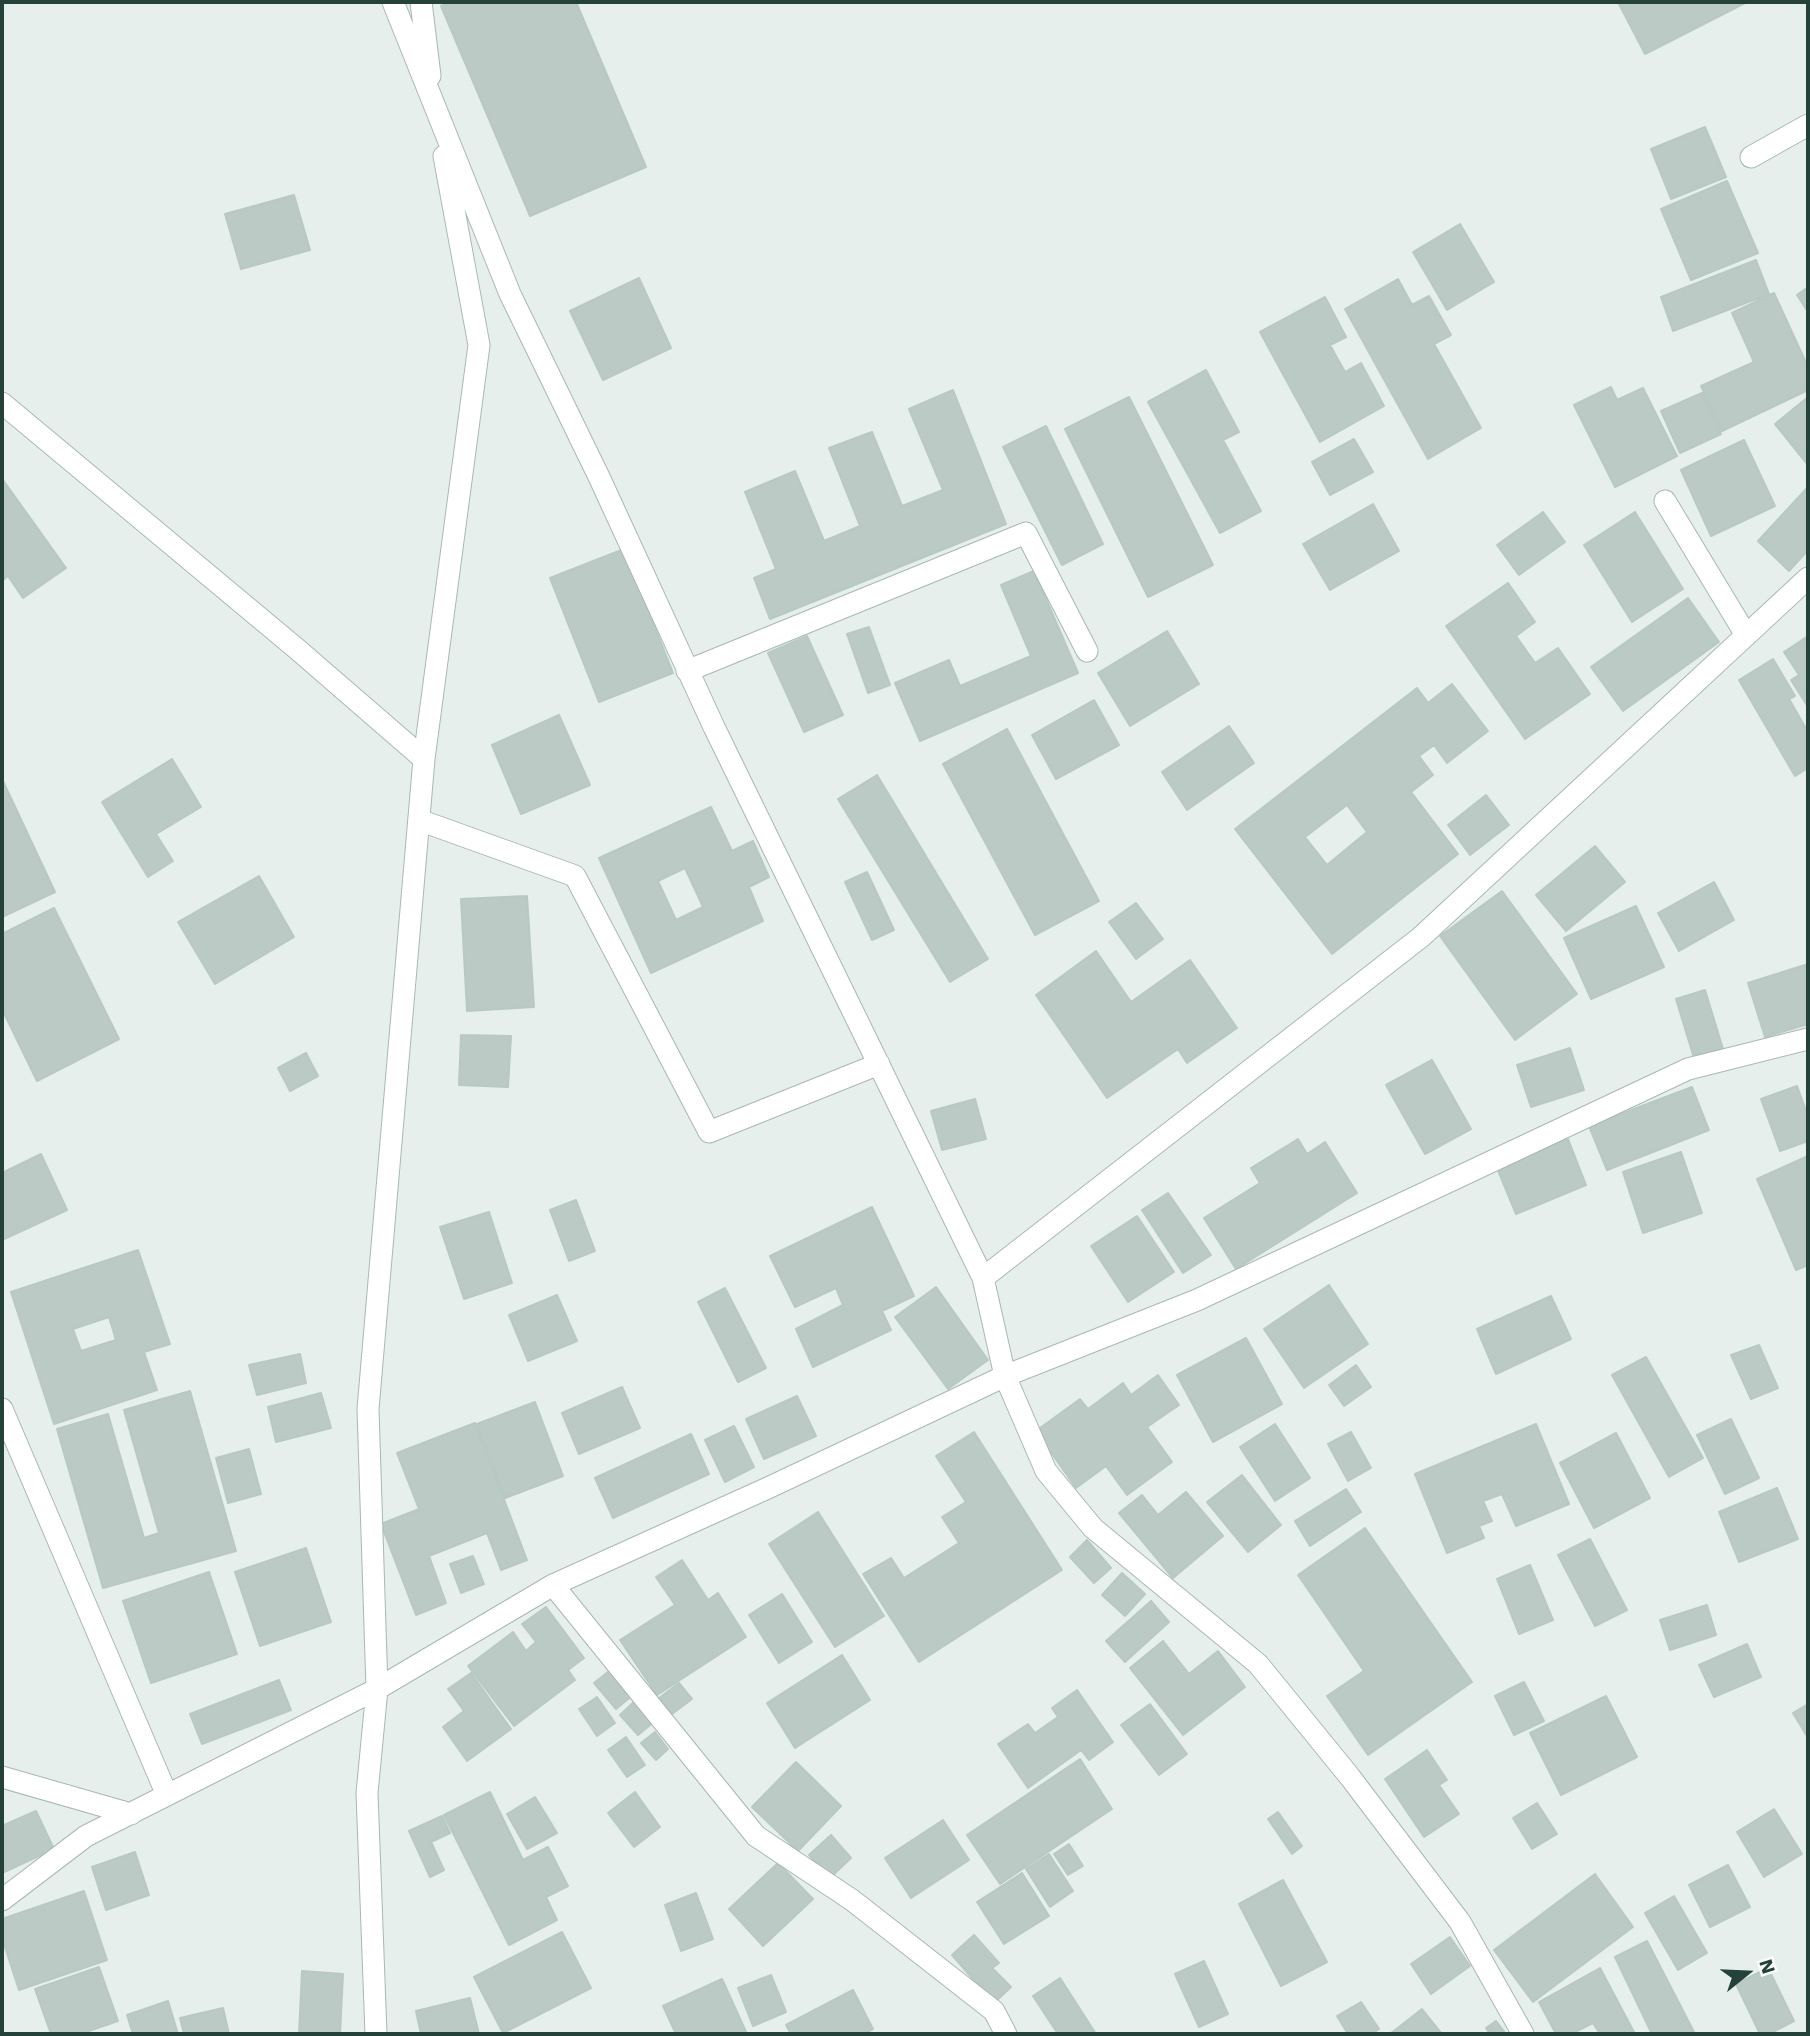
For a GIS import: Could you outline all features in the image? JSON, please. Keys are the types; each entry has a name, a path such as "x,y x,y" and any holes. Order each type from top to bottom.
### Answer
{"street":[{"path":"393,2 510,294 600,480 687,671 983,1278 1005,1376 1046,1471 1093,1528 1258,1664 1350,1777 1460,1922 1523,2034"},
{"path":"376,2034 367,1793 377,1689 368,1409 424,759 479,345 435,110 421,2"},
{"path":"1751,157 1808,125"},
{"path":"2,403 297,649 424,759"},
{"path":"1665,500 1746,635"},
{"path":"687,671 1026,533 1087,651"},
{"path":"983,1278 1421,937 1808,578"},
{"path":"419,820 575,876 709,1132 879,1064"},
{"path":"2,1900 86,1836 377,1689 553,1585 770,1487 1005,1376 1197,1300 1688,1069 1808,1039"},
{"path":"2,1409 167,1795"},
{"path":"553,1585 756,1836 852,1900 994,2011 1006,2034"},
{"path":"2,1777 131,1814"}],"building":[{"path":"452,2 576,2 646,167 530,216 441,6"},
{"path":"1618,2 1747,2 1645,54"},
{"path":"1705,127 1726,177 1671,199 1651,149"},
{"path":"1727,181 1758,253 1691,280 1661,209"},
{"path":"294,195 310,250 241,269 225,214"},
{"path":"1460,224 1494,282 1447,310 1413,252"},
{"path":"1756,260 1769,294 1673,331 1661,297"},
{"path":"639,278 671,348 603,380 570,311"},
{"path":"1398,279 1412,305 1429,296 1451,335 1434,344 1481,428 1428,459 1345,309"},
{"path":"1808,287 1808,312 1797,295"},
{"path":"1774,293 1808,367 1808,390 1722,431 1701,386 1754,362 1732,313"},
{"path":"1325,297 1346,337 1330,345 1345,372 1361,363 1384,406 1320,442 1260,332"},
{"path":"1206,370 1239,432 1223,440 1261,511 1220,533 1148,402"},
{"path":"1611,387 1617,400 1643,388 1677,456 1615,487 1574,405"},
{"path":"953,390 1006,524 770,619 754,578 776,569 745,492 795,471 824,541 860,526 829,448 872,432 902,506 943,490 909,409"},
{"path":"1702,393 1721,434 1680,453 1661,411"},
{"path":"1129,397 1213,565 1148,597 1065,429"},
{"path":"1808,397 1808,465 1775,424"},
{"path":"1046,426 1103,544 1062,565 1003,447"},
{"path":"1354,439 1373,472 1330,495 1312,462"},
{"path":"1744,440 1775,506 1711,536 1681,470"},
{"path":"3,480 66,568 23,598 8,576 2,581"},
{"path":"1808,487 1808,550 1789,571 1758,541"},
{"path":"1373,504 1399,551 1330,590 1303,544"},
{"path":"1543,512 1565,542 1519,575 1497,545"},
{"path":"1635,512 1683,589 1632,622 1584,545"},
{"path":"624,549 673,673 599,702 550,578"},
{"path":"1034,571 1078,673 920,741 895,683 949,660 960,686 1031,656 1001,585"},
{"path":"1508,583 1535,622 1516,636 1535,663 1558,648 1590,694 1525,739 1446,626"},
{"path":"1688,598 1719,642 1623,711 1591,667"},
{"path":"869,627 890,685 868,693 847,634"},
{"path":"1167,631 1199,684 1130,726 1098,673"},
{"path":"807,636 843,715 804,732 768,653"},
{"path":"1808,636 1808,707 1791,680 1799,675 1784,652"},
{"path":"1773,659 1795,696 1789,699 1808,732 1808,768 1795,776 1739,680"},
{"path":"1452,684 1488,731 1447,763 1434,745 1419,756 1433,775 1411,792 1458,854 1332,954 1235,829 1417,688 1428,703","holes":["1347,805 1367,832 1327,865 1305,837"]},
{"path":"1094,700 1119,745 1056,779 1032,735"},
{"path":"559,715 590,785 521,814 492,745"},
{"path":"1229,726 1254,763 1187,810 1162,772"},
{"path":"1007,729 1099,901 1035,935 943,764"},
{"path":"172,759 201,807 156,834 173,861 148,877 102,802"},
{"path":"877,775 988,959 950,982 838,799"},
{"path":"2,779 55,892 2,917"},
{"path":"1486,795 1509,825 1470,855 1448,825"},
{"path":"711,807 732,851 753,841 769,877 749,887 763,921 651,973 599,858","holes":["685,868 703,907 676,920 658,881"]},
{"path":"1595,846 1625,882 1566,931 1536,895"},
{"path":"867,872 894,930 872,940 845,882"},
{"path":"259,876 294,937 215,984 178,922"},
{"path":"1714,882 1734,920 1679,951 1658,913"},
{"path":"1502,891 1577,994 1515,1040 1440,936"},
{"path":"527,896 534,1007 467,1011 461,899"},
{"path":"1136,903 1163,939 1136,959 1109,922"},
{"path":"1636,906 1664,967 1591,999 1564,938"},
{"path":"54,908 119,1039 37,1081 2,1009 2,934"},
{"path":"1096,951 1131,1002 1190,960 1237,1028 1187,1063 1178,1049 1107,1098 1036,995"},
{"path":"1808,964 1808,1024 1765,1037 1748,983"},
{"path":"1705,990 1723,1049 1694,1058 1676,999"},
{"path":"461,1035 511,1036 508,1087 459,1085"},
{"path":"1570,1048 1584,1090 1531,1107 1517,1065"},
{"path":"306,1053 318,1076 290,1091 278,1068"},
{"path":"1432,1060 1471,1129 1425,1154 1386,1085"},
{"path":"1797,1086 1808,1116 1808,1141 1780,1151 1761,1099"},
{"path":"1692,1087 1709,1130 1607,1170 1589,1126"},
{"path":"975,1099 986,1139 942,1150 931,1111"},
{"path":"1298,1139 1307,1154 1325,1142 1357,1193 1236,1269 1204,1218 1260,1183 1251,1168"},
{"path":"1568,1139 1586,1185 1516,1214 1497,1168"},
{"path":"1681,1152 1702,1213 1643,1233 1623,1172"},
{"path":"41,1154 67,1210 2,1240 2,1173"},
{"path":"1808,1156 1808,1265 1796,1270 1757,1179"},
{"path":"1168,1193 1211,1255 1183,1273 1142,1210"},
{"path":"576,1200 595,1251 569,1261 550,1210"},
{"path":"872,1207 914,1296 882,1311 891,1330 813,1367 796,1329 843,1305 836,1288 795,1307 770,1256"},
{"path":"489,1212 512,1283 464,1299 440,1227"},
{"path":"1137,1216 1174,1272 1128,1302 1091,1246"},
{"path":"138,1250 170,1344 144,1352 157,1390 54,1424 11,1292","holes":["109,1317 116,1340 81,1351 73,1329"]},
{"path":"1329,1285 1368,1344 1304,1388 1264,1329"},
{"path":"936,1287 988,1360 948,1389 895,1317"},
{"path":"725,1288 766,1368 738,1382 698,1302"},
{"path":"557,1295 577,1341 528,1361 509,1315"},
{"path":"1551,1296 1571,1339 1496,1374 1477,1329"},
{"path":"1246,1338 1282,1404 1213,1442 1177,1375"},
{"path":"1759,1345 1778,1388 1751,1399 1731,1355"},
{"path":"300,1354 306,1383 257,1395 249,1365"},
{"path":"1646,1357 1703,1458 1669,1477 1612,1375"},
{"path":"1356,1365 1371,1387 1344,1406 1329,1385"},
{"path":"1158,1375 1179,1405 1147,1427 1172,1462 1127,1495 1106,1466 1076,1488 1036,1431 1080,1399 1088,1409 1123,1383 1131,1395"},
{"path":"622,1387 640,1428 579,1454 562,1413"},
{"path":"190,1391 236,1551 103,1588 57,1429 108,1414 144,1538 159,1533 124,1410"},
{"path":"321,1393 331,1428 276,1442 268,1407"},
{"path":"797,1396 816,1436 764,1459 746,1419"},
{"path":"535,1402 563,1476 505,1498 477,1424"},
{"path":"1731,1419 1759,1478 1725,1494 1697,1435"},
{"path":"475,1423 527,1560 501,1570 487,1533 429,1556 446,1603 416,1615 381,1524 419,1509 397,1453"},
{"path":"1275,1424 1310,1478 1275,1501 1240,1447"},
{"path":"1536,1424 1569,1504 1516,1526 1502,1494 1483,1501 1492,1521 1479,1526 1484,1538 1447,1553 1415,1474"},
{"path":"734,1426 754,1467 725,1482 705,1440"},
{"path":"974,1432 1062,1570 919,1662 863,1574 891,1558 904,1578 959,1543 942,1517 966,1502 936,1456"},
{"path":"1351,1432 1371,1468 1348,1481 1328,1444"},
{"path":"1616,1433 1650,1498 1594,1528 1560,1463"},
{"path":"691,1434 709,1474 613,1518 595,1478"},
{"path":"249,1449 261,1494 228,1503 216,1458"},
{"path":"1242,1475 1281,1525 1248,1552 1207,1502"},
{"path":"1777,1488 1798,1539 1739,1562 1719,1512"},
{"path":"1346,1489 1361,1512 1310,1546 1295,1521"},
{"path":"1186,1492 1223,1536 1173,1578 1119,1513 1142,1495 1158,1515"},
{"path":"818,1512 884,1616 835,1647 769,1544"},
{"path":"1365,1528 1472,1682 1368,1755 1327,1696 1364,1671 1298,1575"},
{"path":"1590,1539 1627,1610 1595,1626 1558,1555"},
{"path":"1087,1540 1111,1568 1094,1583 1070,1557"},
{"path":"306,1548 331,1622 260,1646 235,1572"},
{"path":"473,1556 484,1584 461,1593 450,1564"},
{"path":"682,1560 708,1600 718,1593 746,1637 657,1695 620,1640 675,1605 656,1577"},
{"path":"1530,1565 1553,1620 1519,1634 1497,1579"},
{"path":"209,1572 237,1654 151,1683 123,1601"},
{"path":"1122,1573 1145,1594 1125,1616 1102,1595"},
{"path":"782,1594 812,1642 779,1663 749,1615"},
{"path":"1151,1601 1169,1622 1125,1662 1106,1641"},
{"path":"1707,1605 1716,1635 1670,1650 1660,1620"},
{"path":"546,1607 584,1658 568,1670 575,1680 514,1726 468,1666 513,1632 526,1651 536,1642 522,1624"},
{"path":"1163,1641 1189,1674 1218,1651 1245,1687 1183,1735 1130,1668"},
{"path":"1747,1644 1761,1677 1714,1697 1699,1665"},
{"path":"842,1655 870,1700 795,1748 767,1703"},
{"path":"613,1668 634,1694 616,1709 594,1683"},
{"path":"471,1673 511,1729 467,1761 443,1727 464,1711 448,1689"},
{"path":"279,1680 291,1710 202,1744 190,1714"},
{"path":"1524,1682 1544,1721 1514,1735 1495,1696"},
{"path":"679,1683 692,1699 672,1714 659,1698"},
{"path":"1077,1690 1113,1742 1089,1760 1081,1750 1028,1788 998,1744 1028,1724 1035,1733 1058,1717 1052,1708"},
{"path":"1606,1696 1637,1757 1561,1795 1530,1733"},
{"path":"597,1697 615,1723 597,1736 579,1709"},
{"path":"636,1700 655,1721 638,1735 620,1715"},
{"path":"1150,1704 1187,1754 1159,1775 1121,1725"},
{"path":"1808,1704 1808,1738 1793,1713"},
{"path":"655,1732 668,1749 656,1760 641,1743"},
{"path":"626,1737 645,1765 627,1777 608,1750"},
{"path":"1427,1750 1447,1780 1439,1785 1459,1814 1424,1837 1385,1779"},
{"path":"1080,1759 1112,1809 1000,1884 967,1835"},
{"path":"796,1762 841,1806 798,1851 752,1807"},
{"path":"490,1792 523,1860 548,1847 568,1886 546,1897 557,1920 509,1945 444,1815"},
{"path":"635,1792 660,1827 634,1847 608,1813"},
{"path":"535,1797 557,1833 527,1849 507,1814"},
{"path":"1537,1803 1557,1834 1532,1849 1513,1818"},
{"path":"1774,1809 1802,1854 1764,1877 1737,1832"},
{"path":"36,1811 54,1849 2,1873 2,1826"},
{"path":"1278,1812 1302,1846 1292,1854 1268,1819"},
{"path":"442,1816 450,1833 431,1842 444,1870 430,1877 409,1831"},
{"path":"943,1820 969,1860 911,1898 885,1858"},
{"path":"831,1835 851,1858 830,1878 809,1855"},
{"path":"1069,1844 1083,1866 1068,1875 1054,1854"},
{"path":"135,1852 149,1895 106,1910 92,1867"},
{"path":"1049,1854 1073,1891 1050,1907 1026,1869"},
{"path":"778,1863 813,1899 763,1946 729,1909"},
{"path":"1728,1865 1750,1907 1710,1927 1689,1885"},
{"path":"1022,1873 1049,1916 1004,1944 977,1902"},
{"path":"1595,1874 1633,1927 1533,2002 1494,1950"},
{"path":"1283,1880 1327,1962 1281,1986 1239,1904"},
{"path":"84,1891 107,1960 19,1990 2,1938 2,1919"},
{"path":"696,1893 713,1939 681,1951 665,1905"},
{"path":"1674,1896 1707,1953 1678,1970 1645,1913"},
{"path":"562,1932 591,1988 503,2033 474,1977"},
{"path":"974,1935 999,1963 992,1968 1011,1987 994,2003 952,1955"},
{"path":"1450,1937 1470,1966 1431,1994 1411,1964"},
{"path":"1647,1941 1694,2032 1692,2034 1649,2034 1651,2032 1615,1957"},
{"path":"1204,1961 1228,2014 1199,2027 1175,1974"},
{"path":"99,1967 118,2021 80,2034 51,2034 35,1989"},
{"path":"1600,1968 1635,2034 1600,2034 1593,2023 1571,2034 1556,2034 1539,2002"},
{"path":"1768,1968 1794,2021 1769,2034 1760,2034 1736,1984"},
{"path":"302,1971 343,1974 340,2034 299,2034"},
{"path":"771,1975 786,2012 753,2026 738,1988"},
{"path":"1060,1978 1096,2034 1058,2034 1033,1996"},
{"path":"722,1979 747,2034 676,2034 663,2006"},
{"path":"853,1990 873,2029 863,2034 791,2034 786,2025"},
{"path":"470,1998 479,2034 421,2034 416,2011"},
{"path":"168,2001 178,2034 133,2034 127,2015"},
{"path":"1361,2002 1379,2029 1371,2034 1348,2034 1337,2016"},
{"path":"223,2008 229,2034 184,2034 180,2018"},
{"path":"1422,2009 1442,2034 1390,2034"},
{"path":"1496,2021 1506,2034 1490,2034 1486,2028"}]}
